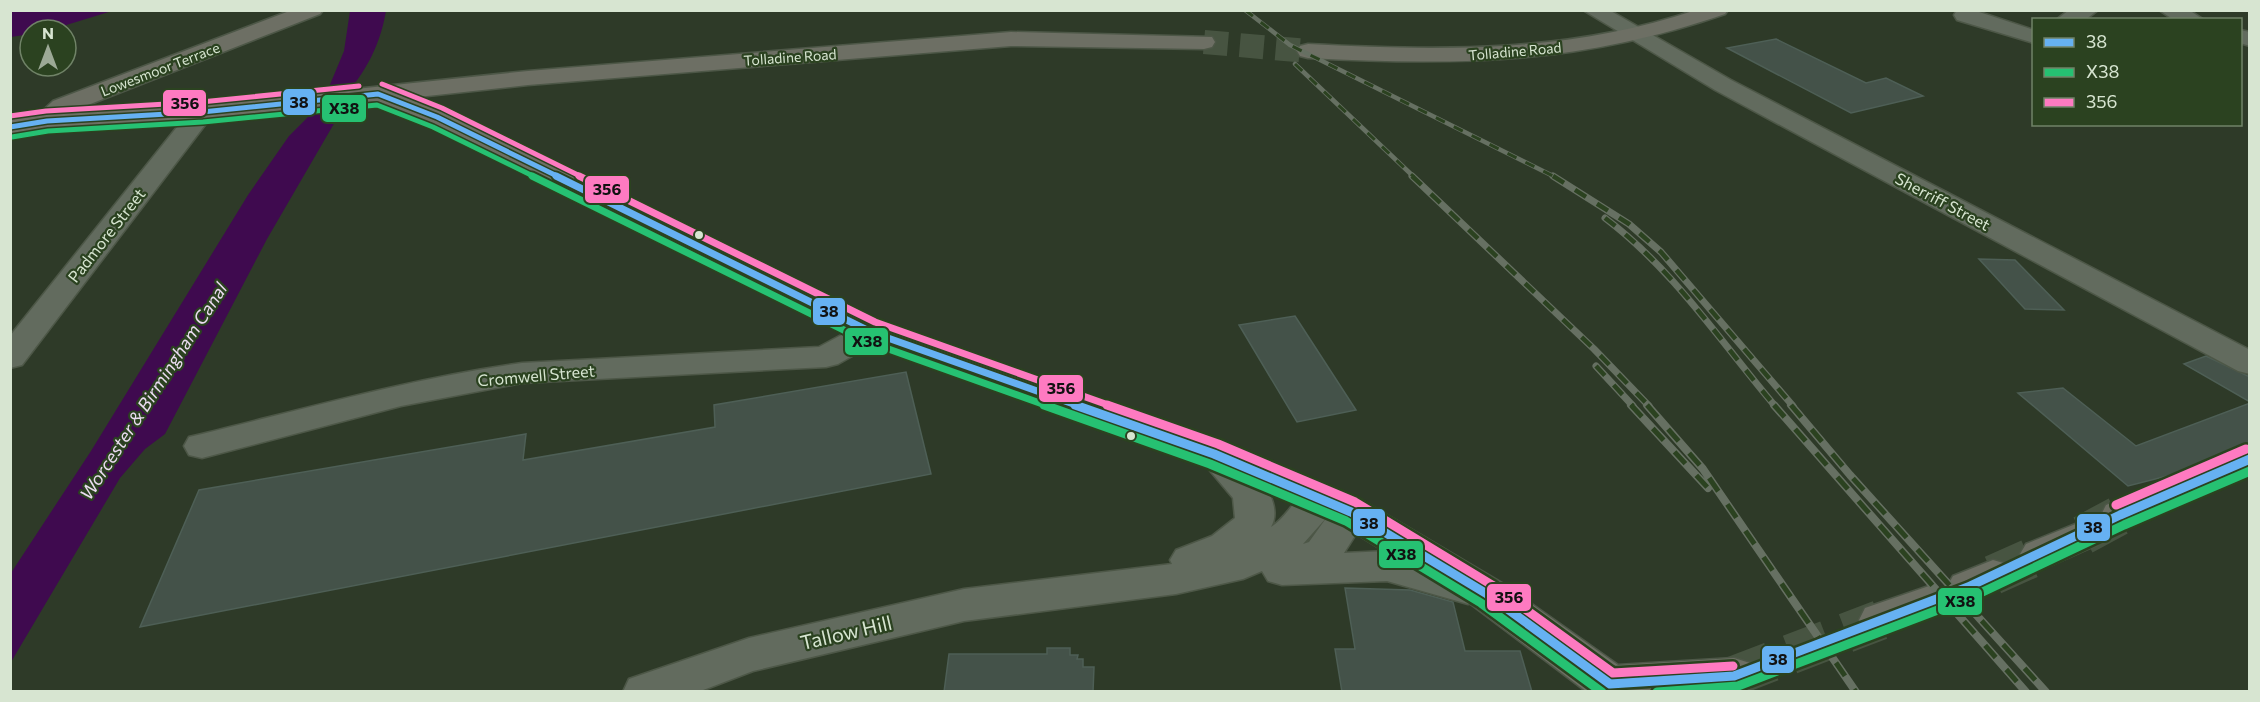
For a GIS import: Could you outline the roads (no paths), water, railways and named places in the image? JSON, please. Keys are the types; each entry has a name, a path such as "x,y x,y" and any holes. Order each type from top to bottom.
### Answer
{"main road":[{"name":"Lowesmoor Terrace","path":"10,127 47,121 62,106 313,10"},
{"name":"Tolladine Road","path":"1308,51 1454,57 1541,50 1637,36 1686,23 1718,10"},
{"name":"Tolladine Road","path":"47,121 202,112 551,76 1025,39 1204,42"},
{"path":"369,95 438,117 871,332 1214,454 1335,506 1487,594 1613,688 1734,676"},
{"path":"2120,515 2250,459"},
{"path":"2040,554 2083,535"},
{"path":"1880,620 1929,602"}],"street":[{"name":"Sherriff Street","path":"1593,10 1714,80 2250,364"},
{"path":"2070,18 2088,10"},
{"path":"2169,10 2189,18"},
{"path":"1965,15 2031,35"},
{"name":"Padmore Street","path":"10,358 202,112"},
{"name":"Cromwell Street","path":"202,446 413,392 479,378 522,373 826,357 871,332"},
{"name":"Tallow Hill","path":"1051,593 1214,554 1244,534 1255,521 1252,494 1214,454"},
{"name":"Tallow Hill","path":"1282,570 1323,552 1335,506"},
{"name":"Tallow Hill","path":"645,692 749,655 964,605 1176,579 1243,564 1335,506"},
{"name":"Tallow Hill","path":"1176,579 1219,581 1282,570 1387,566 1487,594"}],"water":[{"path":"112,11 78,21 78,18 18,18 18,36 11,37 11,12"},
{"name":"Worcester & Birmingham Canal","path":"350,11 386,11 379,39 368,63 353,86 334,108 339,115 267,239 165,434 145,449 120,478 11,662 11,573 91,451 248,195 289,136 314,111 329,87 344,51"}],"tunnel":[{"path":"1204,42 1308,51"},
{"path":"2083,535 2120,515"},
{"path":"1993,575 2040,554"},
{"path":"1734,676 1880,620"}],"railway":[{"path":"1245,10 1290,45 1553,176"},
{"path":"1295,64 1414,177"},
{"path":"1412,176 1594,349 1649,406"},
{"path":"1553,176 1629,224 1661,252 1793,406"},
{"path":"1605,218 1630,238 1675,283 1775,406"},
{"path":"1596,366 1633,406"},
{"path":"1631,405 1708,488"},
{"path":"1647,405 1703,469 1856,692"},
{"path":"1774,405 2026,692"},
{"path":"1791,405 1850,475 2046,692"}]}
